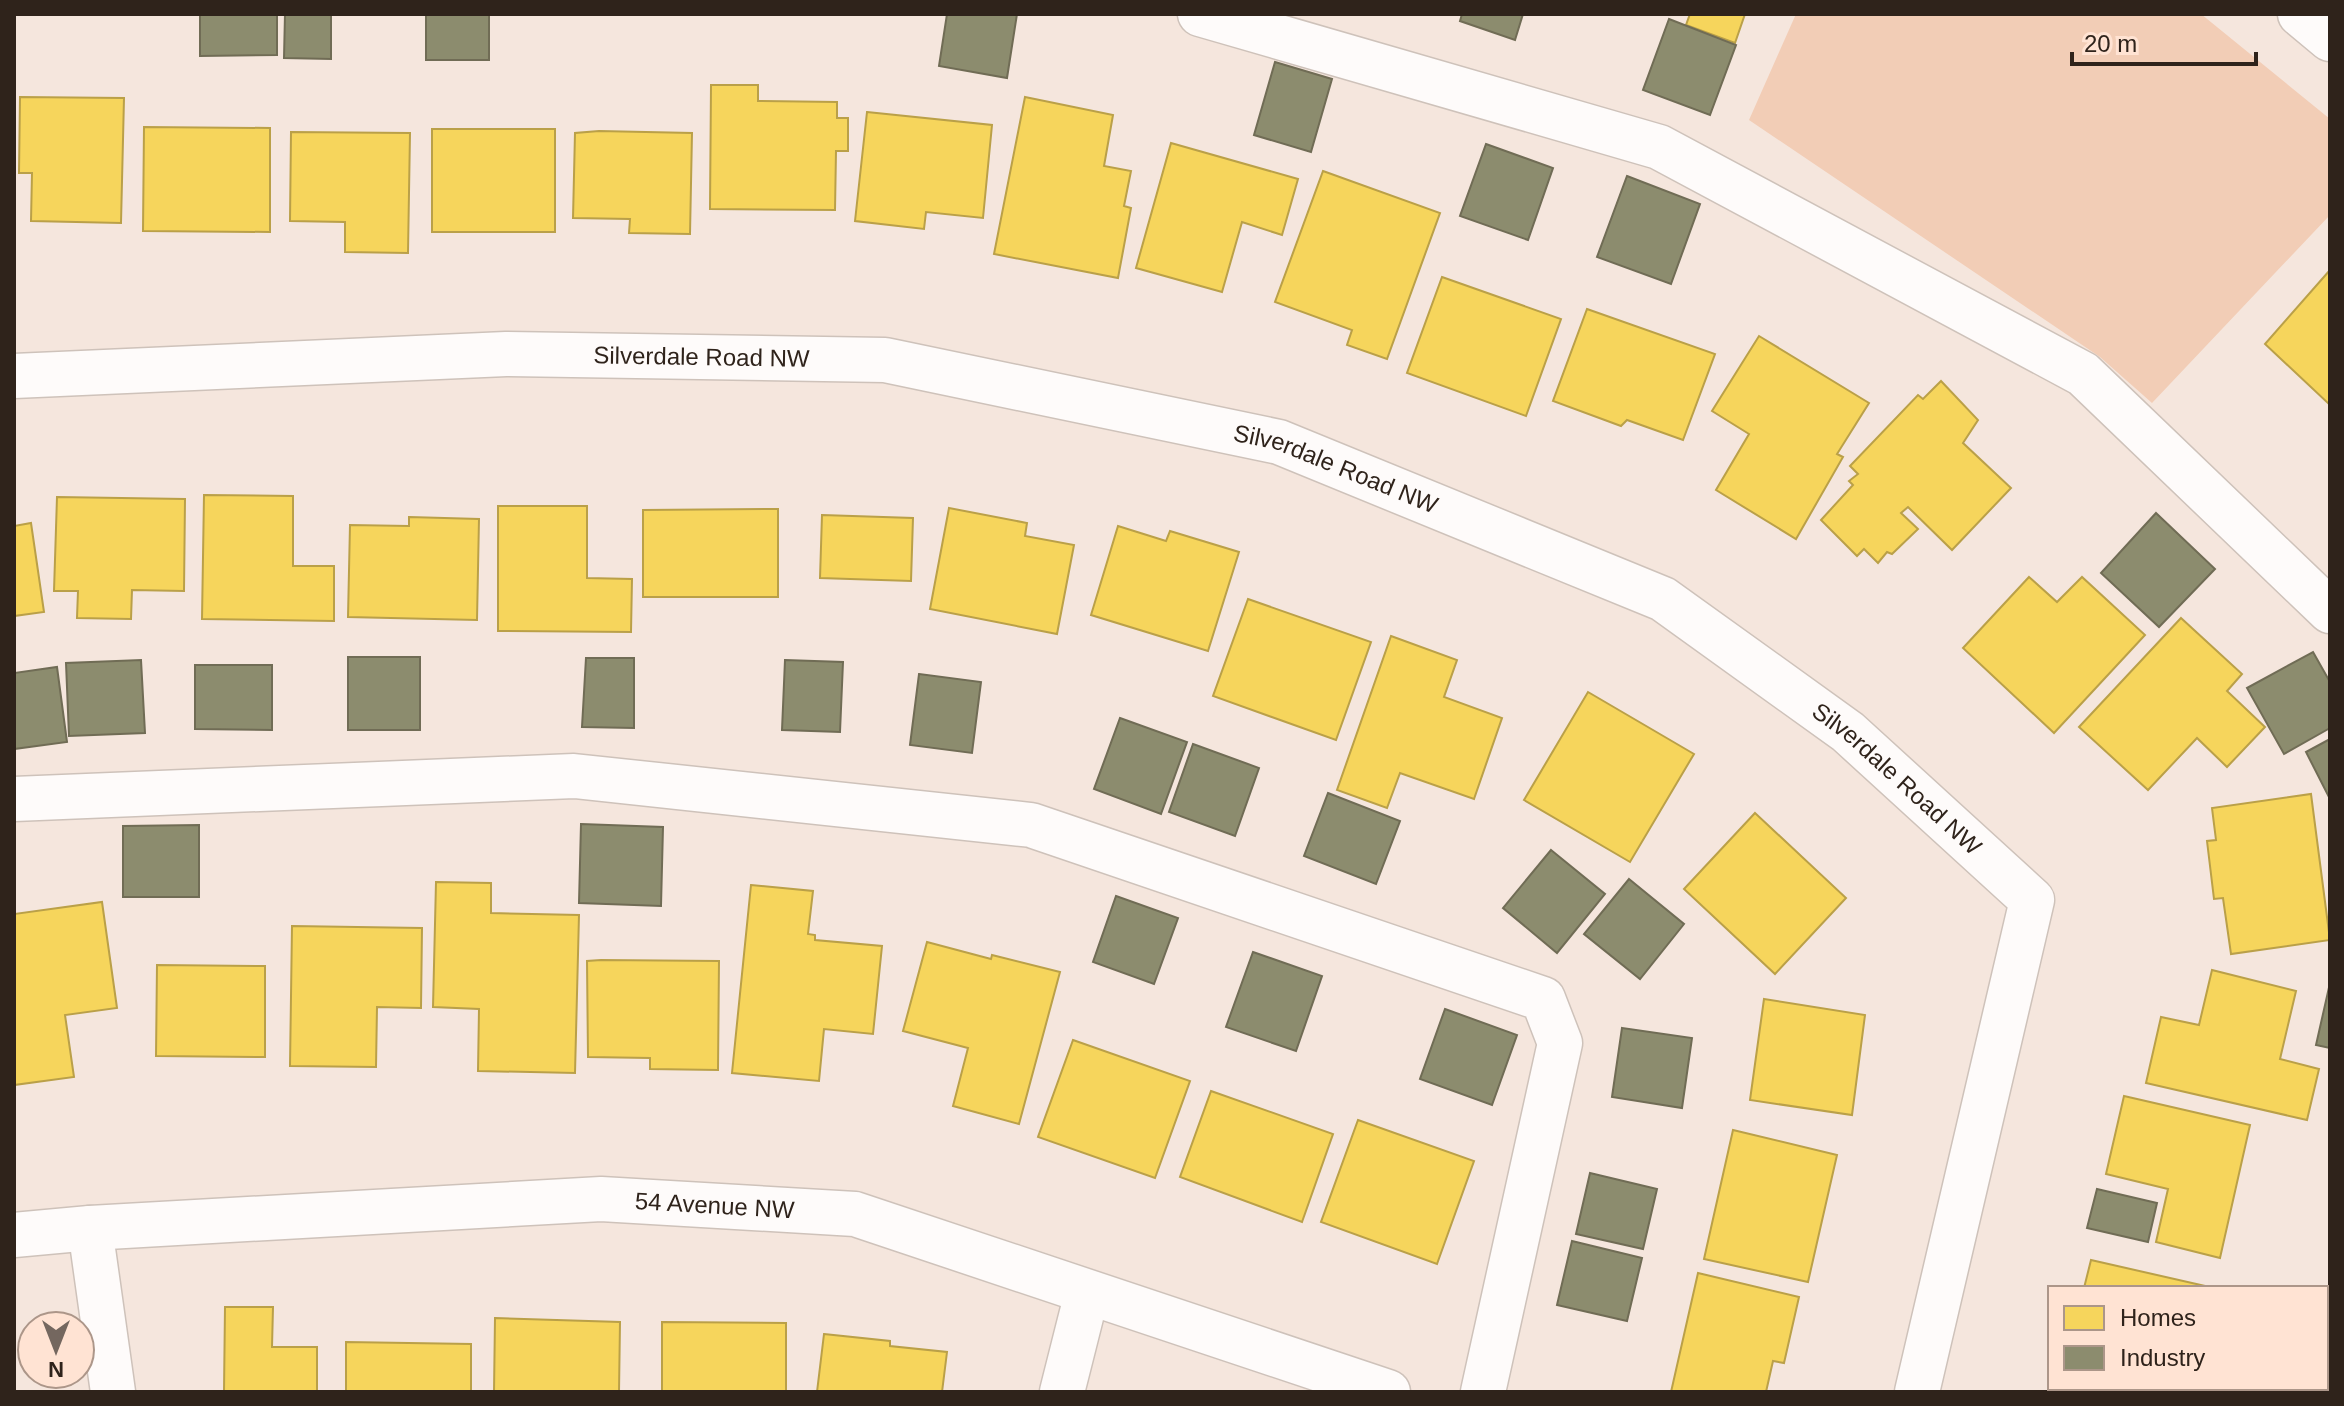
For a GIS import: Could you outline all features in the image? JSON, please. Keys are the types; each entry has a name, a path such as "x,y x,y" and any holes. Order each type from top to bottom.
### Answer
{"street":[{"path":"1200,14 1659,147 2083,374 2330,611"},
{"path":"2300,14 2330,39"},
{"name":"Silverdale Road NW","path":"14,376 506,354 885,360 1279,442 1663,599 1848,732 2032,900 1917,1392"},
{"path":"14,799 574,776 1031,825 1543,999 1560,1043 1483,1392"},
{"name":"54 Avenue NW","path":"14,1235 601,1199 855,1214 1388,1392"},
{"path":"90,1228 113,1392"},
{"path":"1062,1392 1087,1293"}],"shaded area":[{"path":"1796,14 2201,14 2330,119 2330,215 2152,403 2100,357 1749,120"}],"building: Homes":[{"path":"1690,14 1745,14 1735,43 1686,25"},
{"path":"711,85 758,85 758,101 837,102 837,118 848,118 848,151 836,151 835,210 710,209"},
{"path":"20,97 124,98 121,223 31,221 32,173 19,173"},
{"path":"1025,97 1113,115 1104,166 1131,171 1124,206 1131,208 1118,278 994,254"},
{"path":"867,112 992,125 983,218 926,212 924,229 855,221"},
{"path":"144,127 270,128 270,232 143,231"},
{"path":"432,129 555,129 555,232 432,232"},
{"path":"291,132 410,133 408,253 345,252 345,222 290,221"},
{"path":"575,133 692,133 690,234 629,233 630,219 573,218"},
{"path":"1171,143 1298,179 1282,235 1242,222 1222,292 1136,268"},
{"path":"1323,171 1440,213 1387,359 1347,345 1352,330 1275,302"},
{"path":"2330,270 2330,405 2265,344"},
{"path":"1442,277 1561,319 1526,416 1407,373"},
{"path":"1587,309 1715,354 1683,440 1627,420 1621,426 1553,401"},
{"path":"1759,336 1869,403 1837,454 1843,457 1796,539 1716,490 1749,434 1712,411"},
{"path":"1941,381 1978,420 1963,443 2011,488 1952,550 1908,507 1901,513 1918,529 1892,554 1887,552 1878,563 1864,549 1857,556 1821,520 1853,485 1849,481 1858,474 1850,466 1918,395 1923,399"},
{"path":"204,495 293,496 293,566 334,566 334,621 202,619"},
{"path":"57,497 185,499 184,591 132,590 131,619 77,618 78,591 54,591"},
{"path":"498,506 587,506 587,578 632,579 631,632 498,631"},
{"path":"949,508 1027,523 1025,536 1074,545 1057,634 930,609"},
{"path":"778,509 778,597 643,597 643,510"},
{"path":"822,515 913,518 911,581 820,578"},
{"path":"409,517 479,519 477,620 348,617 350,525 409,526"},
{"path":"31,523 44,612 14,616 14,526"},
{"path":"1118,526 1166,541 1170,531 1239,552 1208,651 1091,615"},
{"path":"2029,577 2057,602 2082,577 2145,635 2054,733 1963,648"},
{"path":"1248,599 1371,642 1336,740 1213,696"},
{"path":"2181,618 2242,674 2227,691 2265,727 2227,767 2197,738 2148,790 2079,727"},
{"path":"1391,636 1457,660 1444,697 1502,718 1474,799 1400,773 1387,808 1337,790"},
{"path":"1588,692 1694,754 1630,862 1524,800"},
{"path":"2311,794 2330,940 2231,954 2223,898 2214,899 2207,841 2216,840 2212,808"},
{"path":"1755,813 1846,898 1775,974 1684,889"},
{"path":"436,882 491,883 491,913 579,915 575,1073 478,1071 479,1009 433,1007"},
{"path":"751,885 813,891 808,934 815,935 815,940 882,946 873,1034 824,1029 819,1081 732,1073"},
{"path":"102,902 117,1008 65,1015 74,1077 14,1085 14,914"},
{"path":"292,926 422,928 421,1008 377,1007 376,1067 290,1066"},
{"path":"927,942 991,959 992,955 1060,972 1019,1124 953,1106 968,1048 903,1031"},
{"path":"587,961 719,961 718,1070 650,1069 650,1058 588,1057"},
{"path":"157,965 265,966 265,1057 156,1056"},
{"path":"2212,970 2296,991 2280,1059 2319,1069 2307,1120 2146,1083 2161,1017 2199,1025"},
{"path":"1764,999 1865,1015 1852,1115 1750,1100"},
{"path":"1073,1040 1190,1081 1155,1178 1038,1137"},
{"path":"1211,1091 1333,1134 1302,1222 1180,1177"},
{"path":"2124,1096 2250,1125 2220,1258 2156,1242 2168,1189 2106,1174"},
{"path":"1358,1120 1474,1161 1437,1264 1321,1222"},
{"path":"1733,1130 1837,1155 1808,1282 1704,1259"},
{"path":"2091,1260 2205,1286 2084,1286"},
{"path":"1698,1273 1799,1297 1784,1363 1773,1361 1766,1392 1671,1392"},
{"path":"225,1307 273,1307 272,1347 317,1347 317,1392 224,1392"},
{"path":"495,1318 620,1322 619,1392 494,1392"},
{"path":"662,1322 786,1323 786,1392 662,1392"},
{"path":"824,1334 890,1341 890,1346 947,1352 942,1392 817,1392"},
{"path":"346,1342 471,1344 471,1392 346,1392"},
{"path":"2108,1390 2216,1390 2216,1392"}],"building: Industry":[{"path":"200,14 277,14 277,55 200,56"},
{"path":"285,14 331,14 331,59 284,58"},
{"path":"426,14 489,14 489,60 426,60"},
{"path":"947,14 1017,14 1007,78 939,66"},
{"path":"1462,14 1523,14 1515,40 1460,21"},
{"path":"1669,19 1736,45 1710,115 1643,90"},
{"path":"1275,62 1332,79 1311,152 1254,135"},
{"path":"1486,144 1553,168 1528,240 1460,216"},
{"path":"1627,176 1700,204 1671,284 1597,257"},
{"path":"2156,513 2215,569 2159,627 2101,573"},
{"path":"2313,652 2330,682 2330,728 2284,754 2247,688"},
{"path":"348,657 420,657 420,730 348,730"},
{"path":"586,658 634,658 634,728 582,727"},
{"path":"141,660 145,733 69,736 66,663"},
{"path":"785,660 843,662 840,732 782,730"},
{"path":"195,665 272,665 272,730 195,729"},
{"path":"57,667 67,742 14,749 14,673"},
{"path":"919,674 981,682 972,753 910,745"},
{"path":"1120,718 1187,742 1161,814 1094,789"},
{"path":"2330,739 2330,799 2306,752"},
{"path":"1193,744 1259,768 1235,836 1169,812"},
{"path":"1328,793 1400,821 1376,884 1304,856"},
{"path":"581,824 663,827 661,906 579,903"},
{"path":"199,825 199,897 123,897 123,826"},
{"path":"1551,850 1605,894 1557,953 1503,908"},
{"path":"1629,879 1684,924 1640,979 1584,934"},
{"path":"1116,896 1178,918 1154,984 1093,962"},
{"path":"1253,952 1322,976 1296,1051 1226,1027"},
{"path":"2330,983 2330,1048 2316,1045"},
{"path":"1445,1009 1517,1035 1492,1105 1420,1079"},
{"path":"1622,1028 1692,1038 1682,1108 1612,1097"},
{"path":"1590,1173 1657,1189 1643,1249 1576,1234"},
{"path":"2097,1189 2157,1203 2148,1242 2087,1228"},
{"path":"1572,1241 1642,1258 1627,1321 1557,1305"}]}
